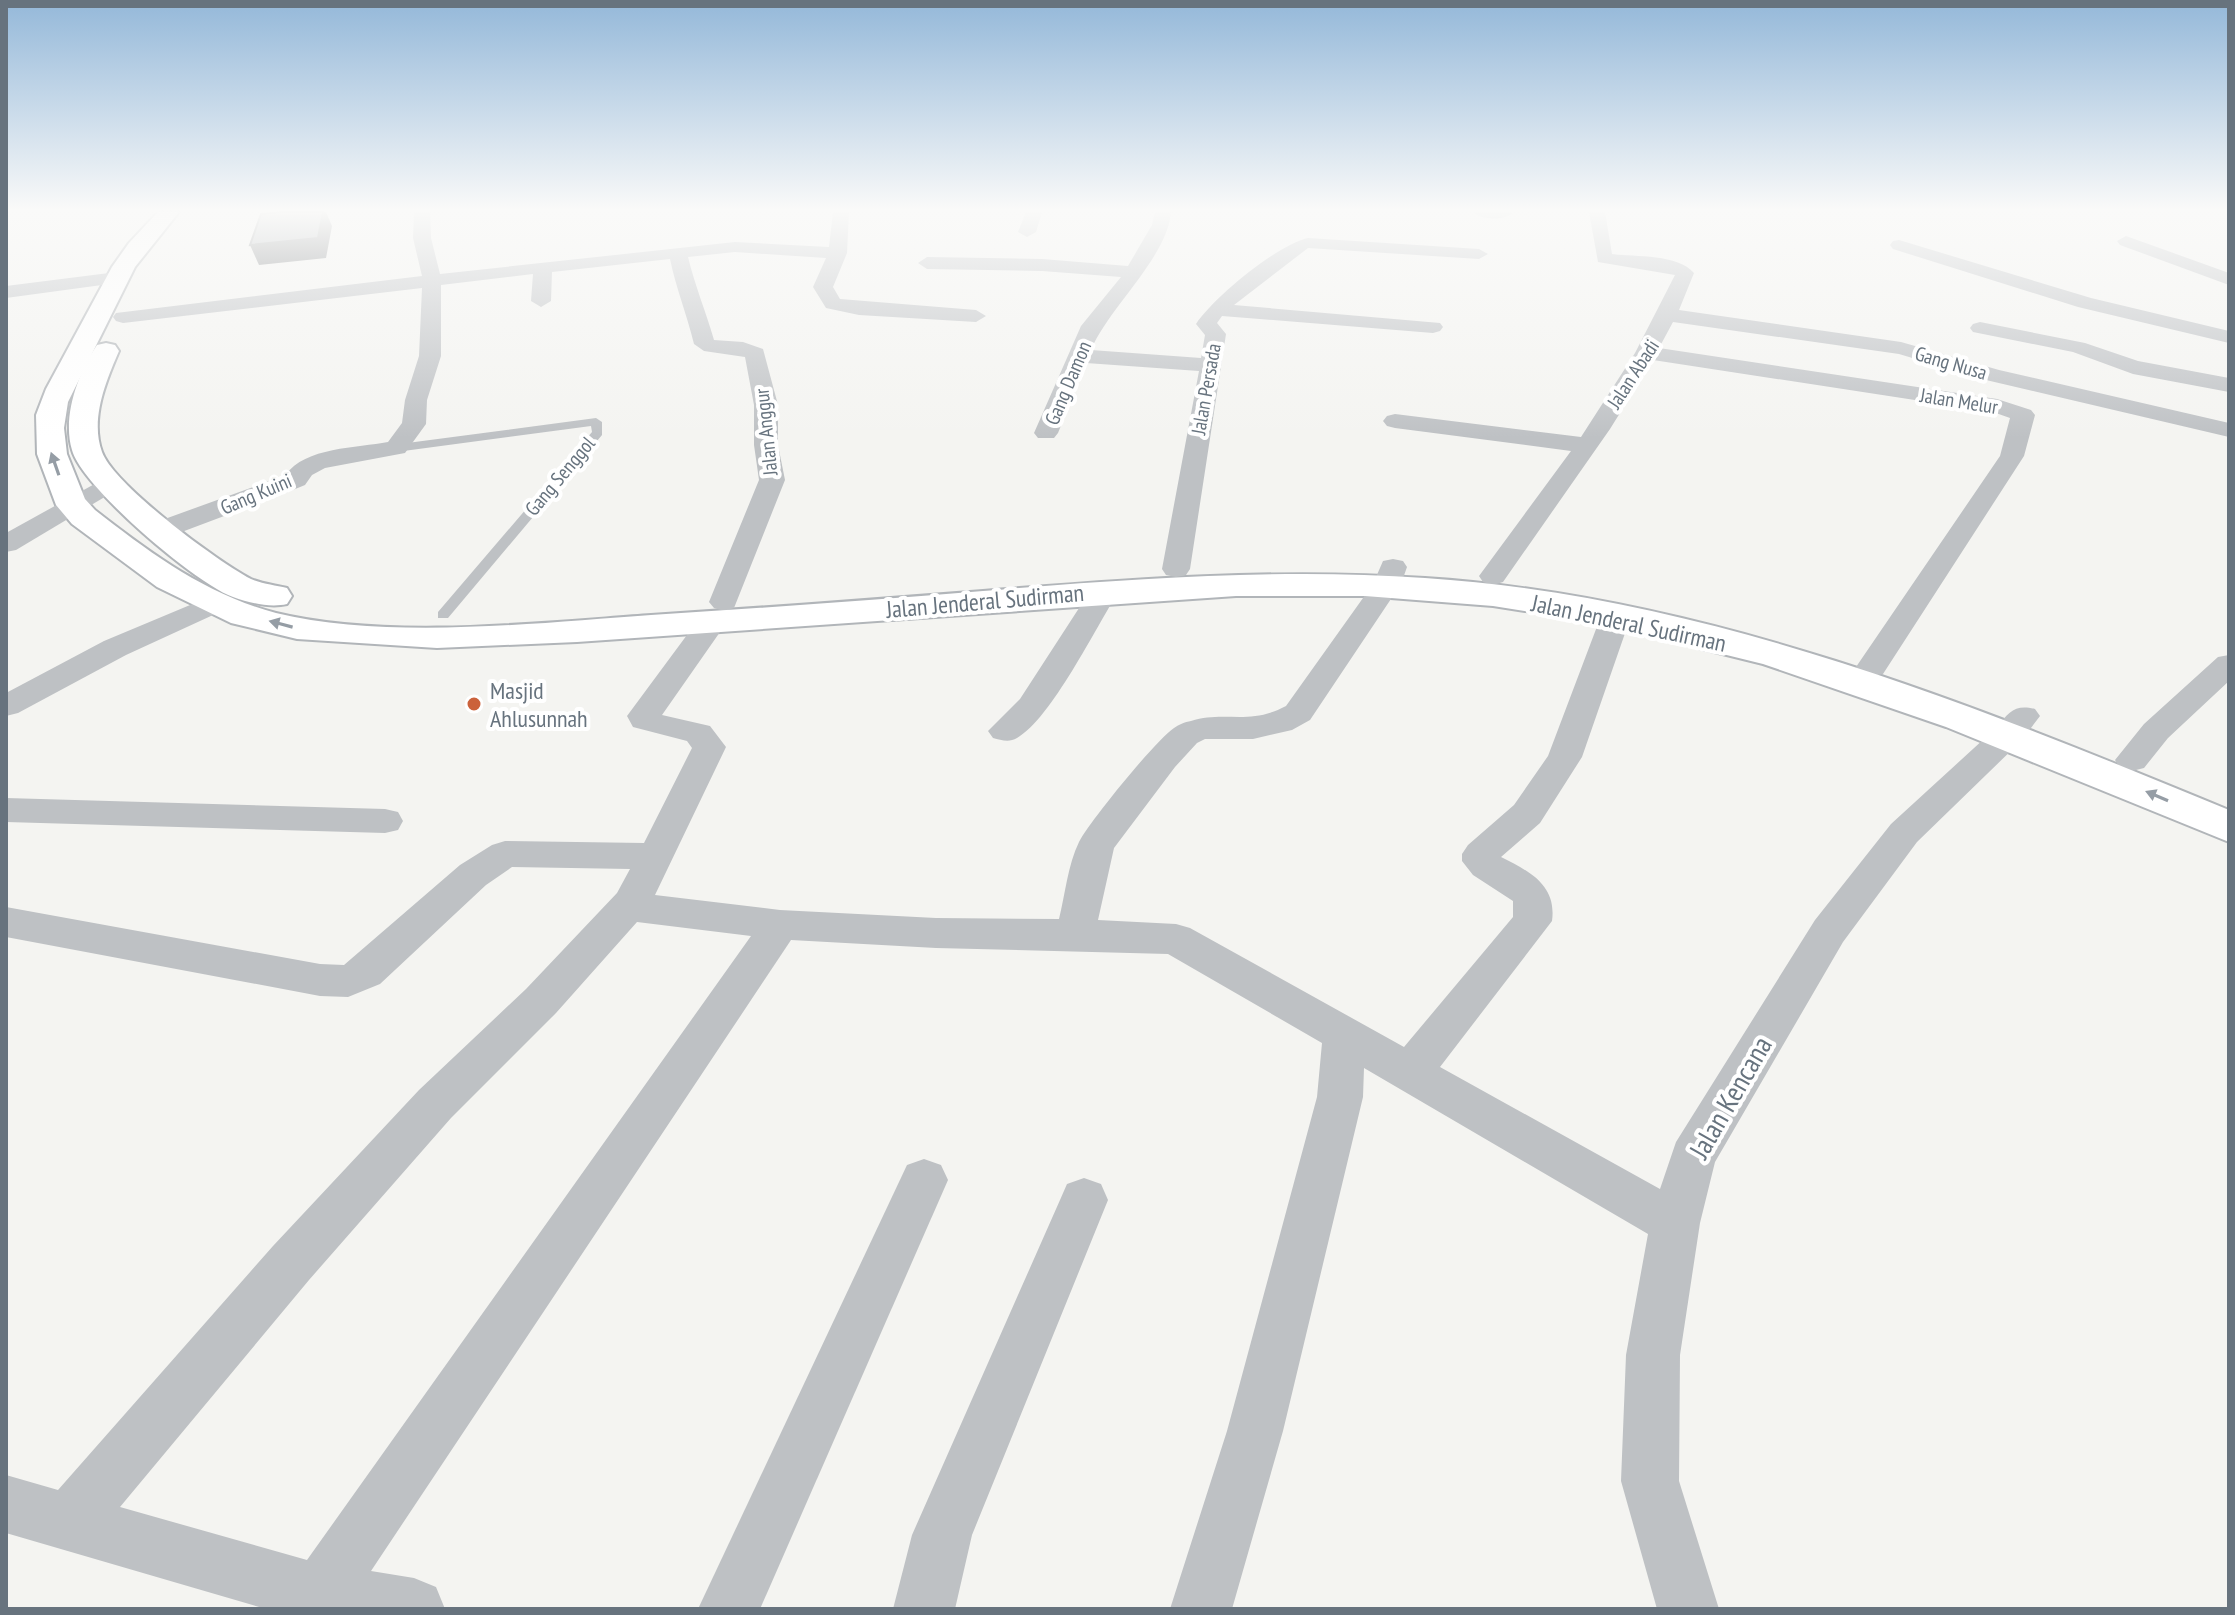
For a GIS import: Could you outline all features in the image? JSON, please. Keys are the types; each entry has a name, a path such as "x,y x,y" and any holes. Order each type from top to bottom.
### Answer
{"street":[{"path":"6,292 43,287"},
{"name":"Jalan Jenderal Sudirman","path":"112,287 53,399 48,434 52,460 71,505 120,547 214,604 290,627 374,636 467,636 1176,569 1283,565 1390,576 1644,620 2132,760 2229,801"},
{"name":"Jalan Jenderal Sudirman","path":"135,287 83,406 87,454 109,484 161,530 242,588 337,610 498,616 718,612 1390,576 1493,576 1608,593 1771,634 1872,667 2016,725 2229,827"},
{"path":"123,317 358,287"},
{"path":"396,448 414,424 416,400 430,356 432,287"},
{"path":"541,301 542,287"},
{"name":"Jalan Anggur","path":"685,287 695,306 705,344 721,348 742,347 755,354 766,405 771,491 718,612"},
{"path":"823,287 833,304 859,309 976,316"},
{"name":"Gang Damon","path":"1046,433 1081,356 1091,326 1124,287"},
{"name":"Jalan Persada","path":"1176,569 1216,334 1206,324 1216,310 1245,287"},
{"name":"Jalan Abadi","path":"1493,576 1649,353 1680,287"},
{"path":"2035,287 2085,303 2229,337"},
{"path":"1216,310 1433,327"},
{"name":"Gang Nusa","path":"1669,315 1901,348 2008,379 2229,430"},
{"path":"1980,328 2078,347 2133,367 2229,385"},
{"name":"Jalan Melur","path":"1649,353 1997,406 2023,415 2012,456 1872,667"},
{"path":"1081,356 1210,365"},
{"path":"1395,421 1585,445"},
{"name":"Gang Kuini","path":"161,530 296,480 302,470 318,462 396,448"},
{"path":"6,544 109,484"},
{"path":"1075,935 1096,845 1163,759 1185,736 1199,729 1253,729 1280,723 1298,713 1390,576"},
{"path":"1005,731 1032,705 1104,591"},
{"path":"6,706 115,648 214,604"},
{"path":"69,1522 291,1263 414,1126 541,1001 632,902 709,747 698,733 656,725 645,720 644,716 718,612"},
{"path":"1411,1070 1532,921 1537,906 1532,894 1486,866 1481,861 1481,854 1527,814 1565,757 1616,616"},
{"path":"2132,760 2156,731 2229,664"},
{"name":"Jalan Kencana","path":"1688,1609 1650,1481 1653,1355 1675,1223 1693,1157 1829,931 1904,833 2016,725"},
{"path":"6,810 385,821"},
{"path":"6,922 320,980 348,981 365,973 473,875 505,854 657,856"},
{"path":"632,902 651,911 780,925 936,933 1176,939 1675,1223"},
{"path":"320,1594 780,925"},
{"path":"1201,1609 1255,1431 1340,1097 1344,1033"},
{"path":"729,1609 924,1180"},
{"path":"924,1609 942,1535 1084,1200"},
{"path":"6,1504 320,1594 414,1609"}],"lane":[{"name":"Gang Senggol","path":"396,448 596,422 598,432 443,615"}],"place":[{"name":"Masjid Ahlusunnah","path":"474,704"}]}
